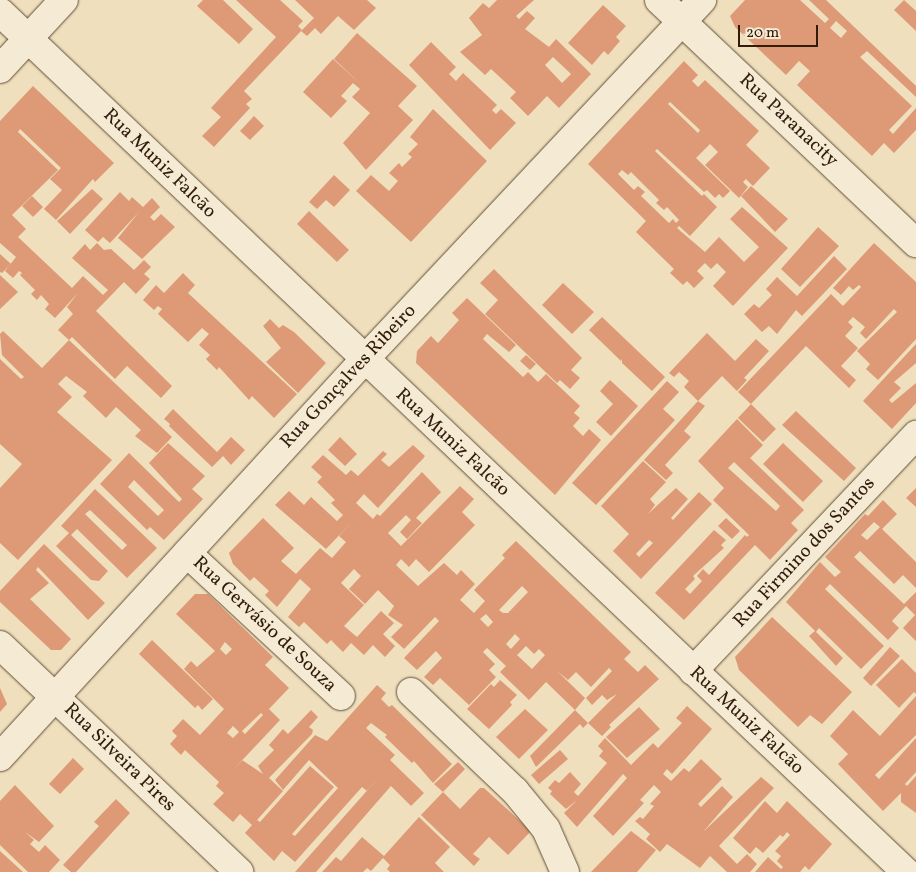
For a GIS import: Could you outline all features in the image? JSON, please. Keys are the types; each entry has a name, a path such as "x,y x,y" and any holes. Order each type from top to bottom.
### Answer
{"street":[{"path":"0,69 64,0"},
{"name":"Rua Paranacity","path":"659,0 916,243"},
{"name":"Rua Gonçalves Ribeiro","path":"0,757 364,360 702,0"},
{"name":"Rua Muniz Falcão","path":"0,12 364,360 906,872"},
{"name":"Rua Firmino dos Santos","path":"694,671 916,435"},
{"name":"Rua Gervásio de Souza","path":"187,553 341,696"},
{"name":"Rua Silveira Pires","path":"0,645 239,872"},
{"path":"411,692 515,791 546,829 565,872"}],"building":[{"path":"203,0 223,0 253,29 239,44 197,6"},
{"path":"236,0 280,0 303,21 298,26 302,30 244,91 252,99 246,104 250,108 214,147 202,136 221,117 211,108 276,37"},
{"path":"295,0 367,0 376,8 354,30 338,16 321,34 315,28 307,36 301,31 314,18"},
{"path":"497,0 534,0 516,16 519,19 527,11 535,18 525,29 549,47 556,39 591,74 559,108 547,96 528,116 510,98 516,92 491,69 485,75 460,52 482,35 469,18 483,3 489,8","holes":["553,57 571,74 562,83 545,65"]},
{"path":"745,0 800,0 825,23 829,19 809,0 826,0 916,86 916,97 867,51 860,57 912,106 889,130 893,134 916,108 916,130 894,153 884,143 872,156 797,85 810,71 799,61 786,75 735,27 730,16","holes":["836,21 847,31 841,38 830,28"]},
{"path":"904,0 916,11 916,31 894,10"},
{"path":"603,5 626,26 616,37 620,41 608,55 604,51 592,65 568,43"},
{"path":"357,33 417,86 398,106 413,120 366,170 343,143 370,113 352,97 360,89 353,83 341,96 347,101 331,118 303,92 333,59 363,86 334,59"},
{"path":"431,42 456,67 449,74 456,81 463,73 497,105 492,110 496,114 501,109 516,123 490,150 409,65"},
{"path":"684,61 698,75 692,81 698,87 705,80 759,131 746,145 770,168 753,186 746,179 743,182 748,187 739,198 705,165 718,152 710,144 696,158 730,191 723,198 719,194 715,198 707,190 704,192 657,149 655,151 702,196 704,194 717,207 690,236 679,226 677,228 705,252 719,237 744,262 759,247 730,219 742,207 788,248 733,306 713,286 726,272 717,263 711,269 705,263 697,271 704,278 694,288 687,281 683,285 670,273 674,269 636,232 646,221 588,164","holes":["670,102 700,130 698,133 668,104","622,170 628,175 631,172 659,200 656,203 664,210 667,207 679,220 676,223 673,219 669,223 641,196 645,192 638,186 634,190 618,174"]},
{"path":"33,86 114,163 95,182 93,179 56,220 44,209 62,190 50,179 61,168 20,129 18,132 58,170 12,215 26,229 18,237 72,288 83,276 103,295 108,290 72,258 85,244 90,250 97,243 104,250 111,249 134,270 144,260 151,267 144,274 150,279 136,294 124,282 96,311 172,386 161,398 127,366 115,379 72,337 69,340 58,330 73,314 67,307 78,293 55,318 45,309 49,304 41,295 37,300 31,294 35,290 20,275 22,273 19,271 13,278 5,271 16,257 0,243 0,121"},
{"path":"433,109 487,161 411,242 356,191 371,175 389,191 398,181 389,173 399,163 402,167 412,157 408,154 418,144 410,137"},
{"path":"254,116 264,126 250,140 240,131"},
{"path":"334,175 350,190 334,207 326,200 317,209 309,202"},
{"path":"751,186 788,219 775,232 741,196"},
{"path":"92,189 103,199 70,234 57,221"},
{"path":"120,192 129,201 132,197 143,207 152,198 160,207 150,217 154,221 161,214 175,227 142,259 118,238 139,212 110,243 103,237 98,242 85,230"},
{"path":"32,196 43,207 33,217 22,206"},
{"path":"309,211 349,250 337,262 297,224"},
{"path":"818,227 839,246 800,287 781,269"},
{"path":"874,243 916,282 916,339 878,380 866,369 870,364 857,351 897,312 894,309 866,339 860,333 865,327 853,317 848,322 853,327 845,336 858,348 841,366 856,380 849,388 806,346 751,404 738,392 831,294 843,306 861,287 859,285 853,290 849,286 841,295 833,288"},
{"path":"0,254 11,264 2,273 0,272"},
{"path":"834,256 847,269 802,316 796,310 777,334 769,326 762,332 744,314 754,304 759,308 772,295 766,289 777,277 797,296"},
{"path":"494,269 582,358 571,370 580,378 570,389 560,380 557,383 485,314 498,300 480,283"},
{"path":"183,273 195,285 188,293 297,394 274,418 252,396 249,400 219,367 217,370 206,359 210,355 199,345 209,334 202,328 188,342 158,314 162,309 158,306 154,310 143,300 156,285 164,293"},
{"path":"0,275 18,292 0,309"},
{"path":"563,283 594,312 572,334 542,305"},
{"path":"467,298 516,345 509,352 487,334 483,339 523,377 528,372 538,382 546,374 580,406 574,413 580,418 573,426 583,436 589,429 601,440 555,495 416,363 417,351 431,336 438,343 459,320 452,313"},
{"path":"602,317 665,377 652,391 622,363 622,359 621,361 589,330"},
{"path":"270,319 279,328 283,325 294,332 326,363 298,393 266,362 281,348 263,326"},
{"path":"3,331 42,368 69,340 172,437 157,453 135,436 141,430 116,407 106,418 83,396 87,392 66,376 58,384 72,397 57,412 112,460 18,560 0,543 0,488 22,464 0,444 0,359 21,379 24,377 2,355 0,334"},
{"path":"707,333 735,361 756,339 769,351 744,378 747,380 737,391 722,376 698,401 684,387 689,381 679,372 674,377 669,373"},
{"path":"916,344 916,363 894,382 901,388 889,400 892,403 916,383 916,403 892,429 863,401"},
{"path":"526,355 536,364 530,370 520,361"},
{"path":"610,380 638,406 611,436 596,422 613,404 600,391"},
{"path":"667,381 679,392 663,409 675,420 596,505 572,483"},
{"path":"698,401 705,406 684,431 691,437 665,465 673,473 666,480 644,460"},
{"path":"751,404 776,429 763,442 738,418"},
{"path":"173,409 217,452 231,437 245,450 231,465 223,456 212,467 164,419"},
{"path":"796,411 856,468 844,481 782,425"},
{"path":"737,419 763,445 750,458 804,510 791,523 798,530 770,560 755,545 684,620 655,593 714,530 726,540 721,545 724,548 693,576 695,579 685,589 690,594 702,581 697,576 703,569 709,575 745,535 747,537 749,535 713,500 724,488 698,461","holes":["734,462 780,506 776,511 728,468"]},
{"path":"340,437 357,454 345,466 328,450"},
{"path":"168,443 205,476 192,489 203,499 164,540 150,527 147,530 100,484 129,453 179,502 182,499 149,463","holes":["134,480 164,510 158,516 128,487"]},
{"path":"783,443 823,481 803,502 763,464"},
{"path":"413,445 425,456 378,508 364,494 356,503 373,519 377,514 380,516 422,472 441,492 416,518 422,523 407,539 400,532 411,520 406,515 388,533 401,546 460,486 474,499 462,512 475,525 429,572 416,559 409,567 401,559 396,565 418,586 444,563 457,575 461,570 475,584 460,600 474,613 485,601 474,590 505,558 502,555 516,541 631,652 624,659 638,672 645,665 659,679 609,725 611,727 602,736 588,723 617,694 607,700 602,695 592,705 586,698 612,671 609,668 591,687 576,672 568,680 557,671 585,698 575,710 546,682 529,700 500,672 506,666 487,648 483,652 495,664 489,670 496,677 469,705 440,678 433,685 424,677 442,658 436,651 417,670 404,658 439,621 435,617 404,649 391,637 403,625 388,615 394,606 378,590 365,604 349,589 361,576 354,569 341,583 364,605 344,626 357,637 381,611 394,623 383,634 395,646 385,657 373,645 364,655 351,643 343,652 331,640 327,644 304,622 299,627 288,617 311,589 300,579 277,607 265,595 269,591 254,577 250,581 233,564 229,553 263,518 294,548 281,561 296,574 320,548 332,558 346,542 339,536 351,523 326,549 275,505 289,491 304,505 311,497 337,521 343,515 331,503 335,500 317,482 322,477 311,467 323,455 346,475 351,470 358,476 383,451 387,454 381,460 389,467","holes":["522,586 528,592 508,613 503,613 499,610","486,614 493,622 488,627 480,619","515,634 520,639 511,649 506,644","526,646 534,654 539,649 545,655 532,669 517,655"]},
{"path":"643,461 666,482 650,499 655,505 648,514 676,488 688,499 671,518 673,520 699,492 712,504 641,579 613,551 629,534 601,506","holes":["649,540 653,543 639,557 636,554"]},
{"path":"916,488 916,507 906,498"},
{"path":"95,489 157,548 127,578 77,529 71,535 108,571 99,581 91,580 56,546 69,533 61,526","holes":["90,510 127,545 122,550 85,514"]},
{"path":"883,500 897,514 882,529 916,562 916,588 903,575 894,584 860,551 854,557 904,604 916,592 916,641 903,628 915,615 906,606 892,621 899,628 888,640 830,584 825,589 884,646 861,669 819,628 816,632 843,658 836,666 809,636 815,631 786,602 820,562 835,577 841,572 825,557 865,514 868,516","holes":["874,522 880,527 867,540 861,535"]},
{"path":"726,518 740,531 732,539 718,526"},
{"path":"44,544 105,603 88,620 38,567 36,570 49,583 30,599 71,639 61,650 51,650 0,602 0,591"},
{"path":"195,594 208,594 273,657 265,665 289,688 269,709 280,720 242,760 263,774 258,766 274,750 269,745 283,729 288,734 311,710 318,717 309,727 313,730 312,734 269,778 283,791 257,820 260,822 310,766 334,787 292,834 295,836 338,788 309,760 283,790 275,780 315,735 327,741 377,685 386,693 381,699 389,707 392,705 452,764 433,783 414,761 412,763 385,737 387,735 371,723 366,728 395,755 390,760 424,793 411,806 391,786 316,872 295,872 367,791 362,787 295,862 282,851 274,861 245,833 252,825 240,814 233,822 213,804 224,793 216,786 219,782 185,750 181,755 170,744 177,736 172,731 183,719 200,735 224,709 184,669 191,661 197,667 215,651 176,614","holes":["225,642 232,649 226,655 220,649","261,713 263,715 245,734 242,731","233,726 239,732 233,738 227,733"]},
{"path":"772,617 852,692 822,724 810,715 798,727 739,670 735,657"},
{"path":"152,640 213,699 202,710 198,705 195,708 139,654"},
{"path":"890,647 900,656 871,686 863,678"},
{"path":"902,659 916,673 916,694 914,692 899,708 876,685"},
{"path":"500,680 517,695 510,702 512,705 489,729 467,709 491,684 494,687"},
{"path":"0,688 7,704 0,712"},
{"path":"916,696 916,735 875,775 879,779 916,738 916,772 905,784 907,786 916,776 916,813 901,802 901,793 883,811 838,764 848,754 830,736 853,710 880,736"},
{"path":"687,706 712,729 672,774 667,769 663,774 671,781 684,768 689,772 701,759 722,779 698,804 701,807 722,786 733,797 703,832 761,777 774,788 719,846 737,864 747,854 757,864 750,872 727,872 710,856 700,868 667,844 660,852 646,839 650,834 635,821 640,817 643,819 654,806 650,804 661,792 654,785 640,800 644,803 613,836 593,816 627,778 623,774 577,827 564,813 577,800 566,809 550,794 552,791 548,788 555,780 559,783 570,772 581,784 574,792 578,796 607,763 599,756 603,751 598,746 605,738 631,765 653,743 658,748 682,723 676,718"},
{"path":"639,707 660,729 627,758 606,737"},
{"path":"525,709 548,730 519,759 496,737"},
{"path":"575,710 588,723 583,728 580,724 536,767 530,756"},
{"path":"560,750 568,759 539,784 531,775"},
{"path":"73,758 84,769 60,794 49,784"},
{"path":"458,762 465,769 443,792 434,784"},
{"path":"15,785 54,826 39,842 25,832 34,840 30,844 39,852 45,845 60,860 49,872 28,872 0,845 0,801"},
{"path":"480,788 484,788 531,831 508,855 489,837 473,854 480,859 474,866 421,815 443,792 460,809"},
{"path":"116,799 130,813 76,872 71,872 63,865 99,826 94,822"},
{"path":"765,801 777,813 787,801 832,844 809,870 805,866 800,872 755,872 768,857 781,869 783,867 777,861 781,856 775,851 790,835 787,832 783,837 780,835 763,853 756,847 750,854 733,838"},
{"path":"419,817 450,847 435,863 444,872 390,872 387,869 390,865 383,858 371,871 367,868 363,872 322,872 336,857 341,861 362,837 384,856"},
{"path":"631,831 656,850 637,872 591,872"},
{"path":"0,851 23,872 0,872"}]}
